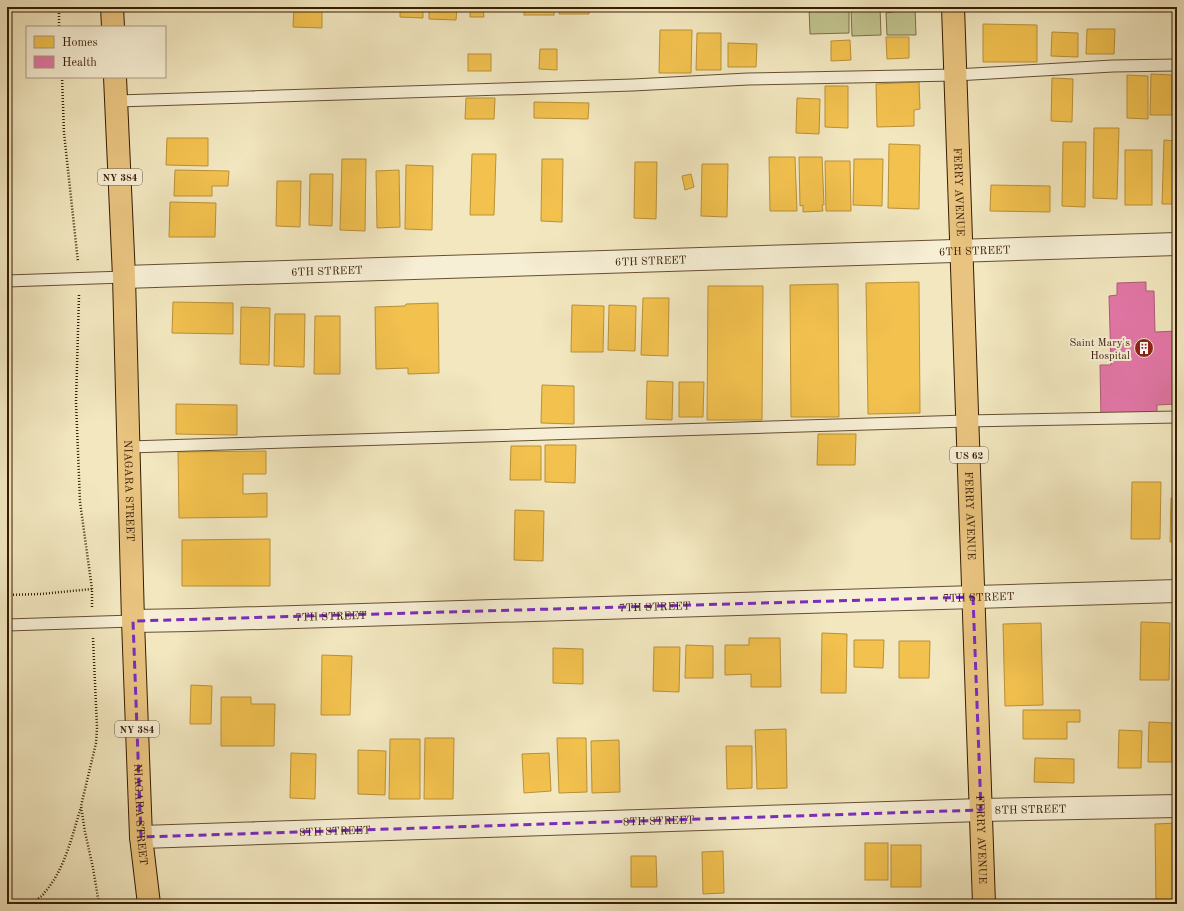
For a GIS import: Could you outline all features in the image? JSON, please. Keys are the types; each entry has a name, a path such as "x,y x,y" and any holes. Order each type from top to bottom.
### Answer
{"main road":[{"path":"112,7 113,26"},
{"name":"FERRY AVENUE","path":"953,7 984,904"},
{"name":"NIAGARA STREET","path":"115,78 124,277 141,837 149,904"}],"street":[{"name":"6TH STREET","path":"124,277 1177,244"},
{"name":"7TH STREET","path":"134,621 1177,591"},
{"name":"8TH STREET","path":"141,837 981,810 1177,806"}],"lane":[{"path":"117,101 633,85 748,79 955,74 1113,66 1177,65"},
{"path":"7,281 124,277"},
{"path":"129,447 967,421 1177,417"},
{"path":"7,625 134,621"}],"path":[{"path":"59,7 59,26"},
{"path":"62,78 64,133 78,254"},
{"path":"80,306 76,402 80,502 92,589 92,602"},
{"path":"7,595 41,594 92,589"},
{"path":"31,904 44,894 57,876 67,851 81,806 96,743 97,728 93,642"},
{"path":"81,806 84,832 93,868 99,904"}],"highlighted area":[{"path":"973,597 981,810 141,837 133,621"}],"green space":[{"path":"809,7 849,7 849,33 810,34"},
{"path":"851,7 880,7 881,35 852,36"},
{"path":"903,7 915,7 916,35 887,35 886,13 903,10"}],"building: Homes":[{"path":"294,7 322,7 322,28 293,27"},
{"path":"400,7 423,7 423,18 400,17"},
{"path":"429,7 457,7 456,20 429,19"},
{"path":"465,7 491,7 491,9 483,9 484,17 470,17 470,9 465,9"},
{"path":"524,7 554,7 554,15 524,15"},
{"path":"560,7 589,7 589,14 559,14"},
{"path":"625,7 653,7 653,11 625,11"},
{"path":"669,7 682,7 683,10 669,11"},
{"path":"886,7 903,7 903,10 886,12"},
{"path":"983,24 1037,25 1037,62 983,62"},
{"path":"1087,29 1115,29 1114,54 1086,54"},
{"path":"660,30 692,30 691,73 659,73"},
{"path":"1052,32 1078,33 1078,57 1051,56"},
{"path":"697,33 721,33 721,70 696,70"},
{"path":"886,37 909,37 909,58 887,59"},
{"path":"850,40 851,60 831,61 831,41"},
{"path":"728,43 757,44 756,67 728,67"},
{"path":"540,49 557,49 557,70 539,69"},
{"path":"468,54 491,54 491,71 468,71"},
{"path":"1151,74 1172,75 1172,115 1150,115"},
{"path":"1127,75 1148,76 1148,119 1127,118"},
{"path":"1052,78 1073,79 1072,122 1051,121"},
{"path":"919,82 920,109 914,110 914,126 877,127 876,84"},
{"path":"825,86 848,86 848,128 825,127"},
{"path":"466,98 495,98 494,119 465,119"},
{"path":"797,98 820,99 819,134 796,133"},
{"path":"534,102 589,103 588,119 534,118"},
{"path":"1094,128 1119,128 1117,199 1093,198"},
{"path":"167,138 208,138 208,166 166,165"},
{"path":"1164,140 1177,141 1177,204 1162,204"},
{"path":"1063,142 1086,142 1085,207 1062,206"},
{"path":"889,144 920,145 919,209 888,208"},
{"path":"1125,150 1152,150 1152,205 1125,205"},
{"path":"472,154 496,154 494,215 470,215"},
{"path":"769,157 795,157 797,211 770,211"},
{"path":"799,157 822,157 823,211 803,212 803,205 800,206"},
{"path":"342,159 366,159 365,231 340,230"},
{"path":"542,159 563,159 562,222 541,221"},
{"path":"854,159 883,159 882,206 853,205"},
{"path":"825,161 850,161 851,211 826,211"},
{"path":"635,162 657,162 656,219 634,218"},
{"path":"702,164 728,164 727,217 701,216"},
{"path":"406,165 433,166 432,230 405,229"},
{"path":"175,170 229,171 228,186 212,186 212,196 174,196"},
{"path":"399,170 400,227 377,228 376,171"},
{"path":"310,174 333,174 332,226 309,225"},
{"path":"691,174 694,187 685,190 682,176"},
{"path":"277,181 301,181 300,227 276,226"},
{"path":"991,185 1050,186 1050,212 990,211"},
{"path":"170,202 216,203 215,237 169,237"},
{"path":"919,282 920,413 868,414 866,283"},
{"path":"838,284 839,417 791,417 790,285"},
{"path":"708,286 763,286 762,420 707,420"},
{"path":"643,298 669,298 668,356 641,355"},
{"path":"173,302 233,303 233,334 172,333"},
{"path":"438,303 439,373 408,374 408,368 376,369 375,307"},
{"path":"572,305 604,306 603,352 571,352"},
{"path":"609,305 636,306 635,351 608,350"},
{"path":"241,307 270,308 269,365 240,364"},
{"path":"275,314 305,314 304,367 274,366"},
{"path":"315,316 340,316 340,374 314,374"},
{"path":"647,381 673,382 672,420 646,419"},
{"path":"679,382 704,382 703,417 679,417"},
{"path":"542,385 574,386 574,424 541,423"},
{"path":"176,404 237,405 237,435 176,434"},
{"path":"818,434 856,434 855,465 817,465"},
{"path":"545,445 576,445 575,483 545,482"},
{"path":"511,446 541,446 541,480 510,480"},
{"path":"266,451 266,474 243,474 243,494 267,493 267,517 179,518 178,452"},
{"path":"1132,482 1161,482 1160,539 1131,539"},
{"path":"1171,498 1177,498 1177,542 1170,542"},
{"path":"515,510 544,511 543,561 514,560"},
{"path":"270,539 270,586 182,586 182,540"},
{"path":"1141,622 1170,623 1169,680 1140,680"},
{"path":"1041,623 1043,705 1005,706 1003,624"},
{"path":"1175,629 1177,629 1177,662 1174,662"},
{"path":"822,633 847,634 846,693 821,693"},
{"path":"749,638 780,638 781,687 751,687 751,674 725,675 725,645 749,645"},
{"path":"854,640 884,640 883,668 854,667"},
{"path":"899,641 930,641 929,678 899,678"},
{"path":"686,645 713,646 713,678 685,678"},
{"path":"654,647 680,647 679,692 653,691"},
{"path":"553,648 583,649 583,684 553,683"},
{"path":"322,655 352,656 350,715 321,715"},
{"path":"191,685 212,686 211,724 190,724"},
{"path":"221,697 251,697 251,704 275,704 274,746 221,746"},
{"path":"1023,710 1080,710 1080,722 1067,722 1067,739 1023,739"},
{"path":"1149,722 1173,723 1172,762 1148,762"},
{"path":"786,729 787,788 757,789 755,730"},
{"path":"1119,730 1142,731 1141,768 1118,768"},
{"path":"425,738 454,738 453,799 424,799"},
{"path":"557,738 586,738 587,792 559,793"},
{"path":"390,739 420,739 420,799 389,799"},
{"path":"619,740 620,792 592,793 591,741"},
{"path":"726,746 752,746 752,788 727,789"},
{"path":"358,750 386,751 385,795 358,794"},
{"path":"291,753 316,754 315,799 290,798"},
{"path":"549,753 551,791 524,793 522,754"},
{"path":"1035,758 1074,759 1074,783 1034,782"},
{"path":"1177,823 1177,902 1156,903 1155,824"},
{"path":"865,843 888,843 888,880 865,880"},
{"path":"891,845 921,845 921,887 891,887"},
{"path":"723,851 724,893 703,894 702,852"},
{"path":"631,856 656,856 657,887 631,887"}],"building: Health":[{"name":"Saint Mary's Hospital","path":"1146,282 1146,291 1154,291 1155,332 1177,331 1177,404 1157,405 1157,416 1101,418 1100,365 1111,365 1109,296 1117,295 1117,283"}],"place":[{"name":"Saint Mary's Hospital","path":"1144,348"}]}
